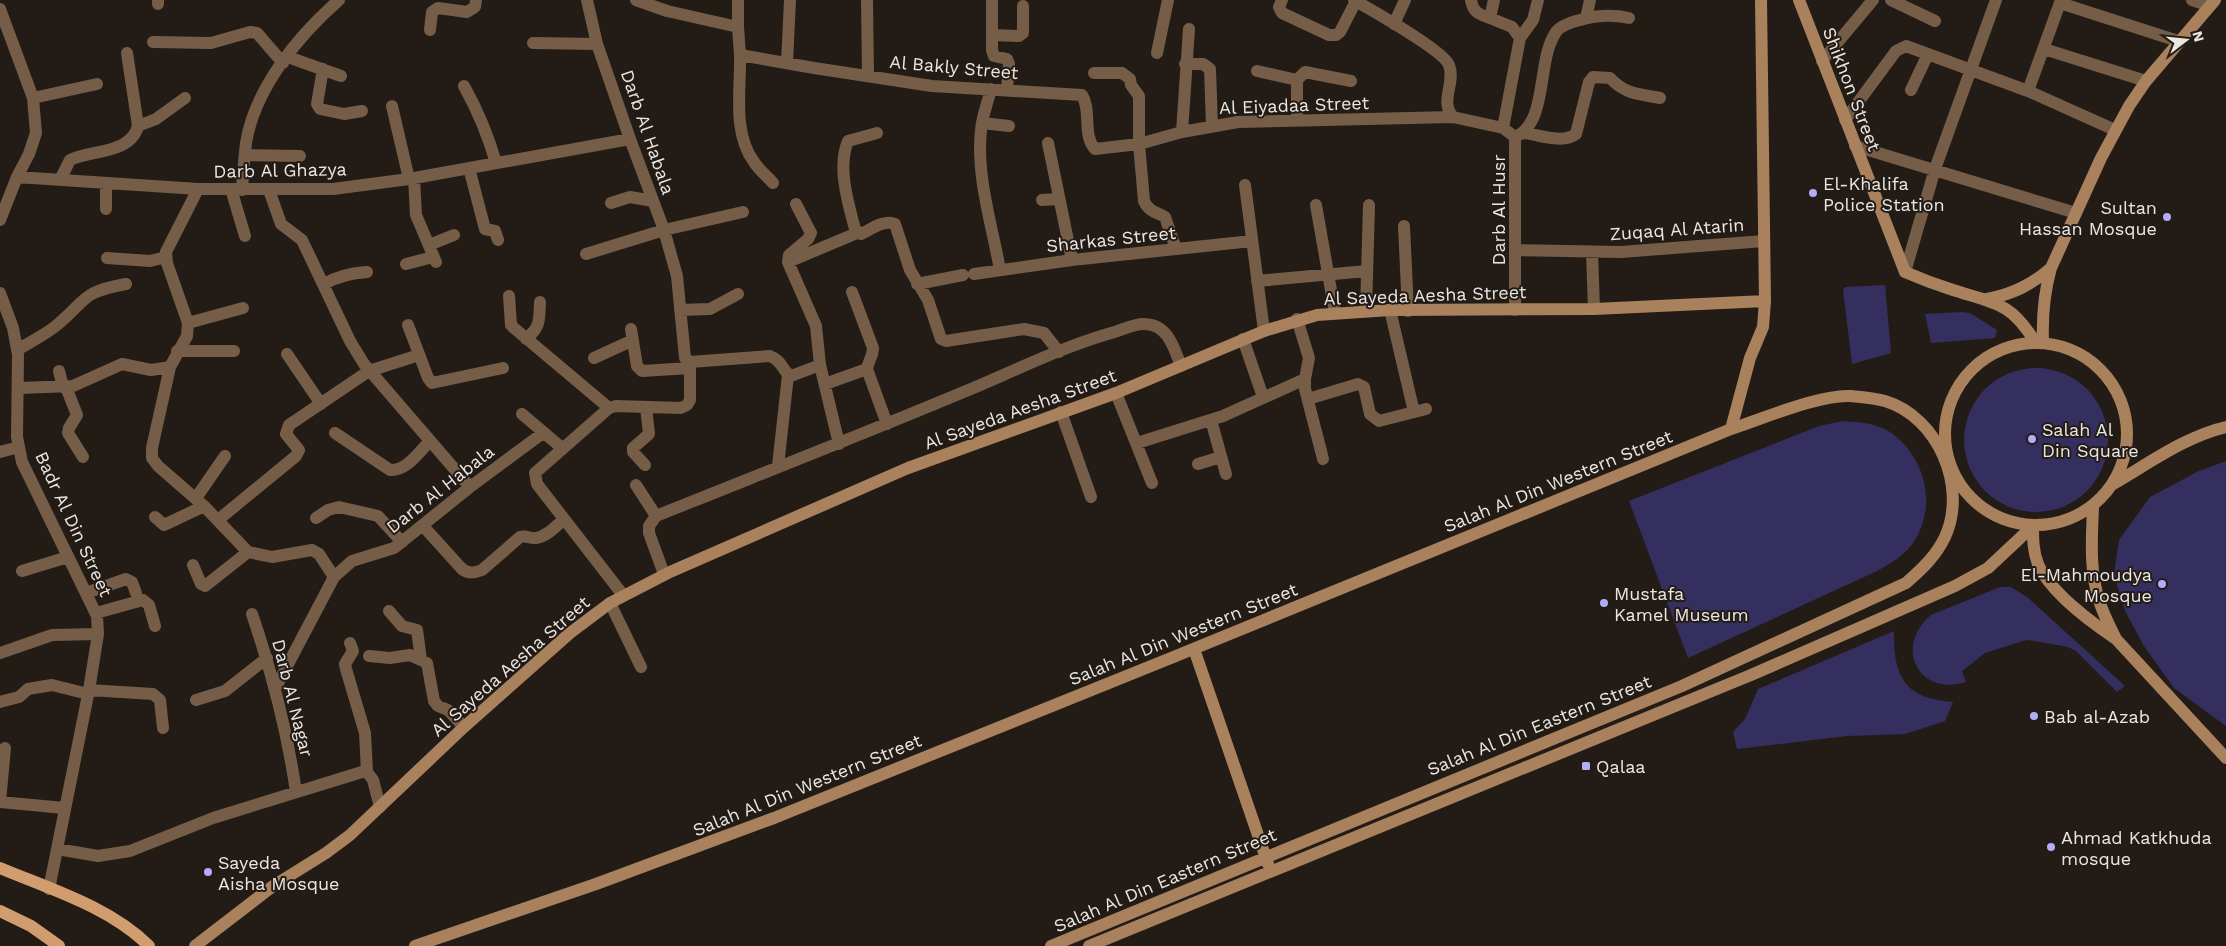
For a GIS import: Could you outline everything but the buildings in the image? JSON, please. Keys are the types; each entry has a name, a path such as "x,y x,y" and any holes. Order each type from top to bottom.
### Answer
{"main road":[{"path":"1731,429 1750,358 1763,327 1765,301 1761,0"},
{"name":"Shikhon Street","path":"1799,0 1844,120 1905,272"},
{"path":"2039,342 2044,292 2051,268 2116,130 2146,81 2212,3"},
{"path":"1987,298 2004,296 2022,290 2038,280 2051,268"},
{"path":"1905,272 1953,290 1987,298 2007,308 2039,342"},
{"name":"Al Sayeda Aesha Street","path":"200,942 273,886 339,844 464,727 570,633 610,603 664,574 908,468 1116,393 1264,330 1297,320 1334,313 1390,310 1594,309 1765,301"},
{"path":"2039,342 2062,346 2081,354 2098,367 2112,383 2122,402 2127,423 2127,444 2122,465 2113,484 2093,506 2075,517 2054,524 2033,526 1997,517 1970,498 1956,480 1945,458 1945,423 1948,407 1961,381 1981,360 2007,347 2039,342"},
{"name":"Salah Al Din Western Street","path":"415,946 676,855 1194,649 1731,429 1834,396 1885,401 1915,417 1937,442 1945,458"},
{"path":"2113,484 2182,444 2213,430 2226,427"},
{"name":"Salah Al Din Eastern Street","path":"1052,946 1682,686 1906,583 1930,563 1946,536 1953,506 1951,476 1945,458"},
{"path":"2093,506 2092,562 2094,581 2098,600 2116,640"},
{"path":"2033,526 2033,546 2038,565 2049,582 2102,630 2116,640 2226,758"},
{"name":"Salah Al Din Eastern Street","path":"1089,946 1742,678 1955,586 1988,568 2033,526"},
{"path":"1194,649 1271,872"},
{"path":"0,868 49,888 123,924 149,946"},
{"path":"0,911 31,926 59,946"}],"street":[{"path":"245,236 236,189 245,155 246,142 257,108 270,81 285,60 318,18 339,0"},
{"path":"430,30 432,12 438,8 468,12 475,7 476,0"},
{"name":"Darb Al Habala","path":"587,0 597,44 664,230 677,276 684,358 690,365 690,400 687,405 681,408 616,406 609,408"},
{"path":"636,0 675,6 738,27"},
{"path":"738,0 739,107 745,144 754,162 773,182"},
{"path":"787,64 790,0"},
{"path":"867,0 868,76"},
{"path":"1157,53 1166,0"},
{"path":"1282,0 1279,7 1282,13 1329,35 1336,35 1340,32 1358,1 1394,24 1447,61 1451,72 1446,104 1448,112 1453,117"},
{"path":"1394,24 1406,0"},
{"path":"1471,0 1477,14 1512,27 1520,38"},
{"path":"1490,18 1494,0"},
{"path":"1503,128 1520,38 1534,20 1538,0"},
{"path":"1586,18 1590,0"},
{"path":"1822,60 1873,0"},
{"path":"1891,0 1935,21"},
{"path":"1905,272 1936,169 1996,0"},
{"path":"2192,0 2212,3"},
{"path":"992,2 994,56 1007,60 1009,64 1008,90"},
{"path":"2028,91 2061,2 2178,41"},
{"path":"992,35 1019,36 1023,33 1023,6"},
{"path":"0,9 32,98 36,133 29,154 17,177 0,220"},
{"path":"1520,135 1533,120 1550,44 1557,31 1564,26 1597,15 1614,15 1629,18"},
{"path":"1182,132 1185,64 1189,29"},
{"path":"154,42 211,43 250,32 257,33 285,60 323,69 341,76"},
{"path":"533,43 597,44"},
{"path":"1844,120 1896,51 1906,46 2028,91 2116,130"},
{"path":"2044,50 2146,81"},
{"path":"60,180 70,160 115,147 131,138 137,132 138,126 127,53"},
{"path":"1911,90 1928,54"},
{"name":"Al Bakly Street","path":"740,55 932,86 1082,95 1085,103 1089,140 1095,149 1139,144"},
{"path":"1185,64 1204,64 1210,69 1212,126"},
{"path":"323,69 317,104 320,109 344,114 362,111"},
{"path":"1257,71 1297,80"},
{"path":"1297,121 1297,80 1305,72 1351,81"},
{"path":"1094,73 1122,73 1130,79 1131,85 1139,96 1139,144 1144,202 1147,208 1165,217 1176,249"},
{"path":"1520,135 1563,139 1570,138 1576,134 1589,82 1594,77 1610,78 1621,89 1628,92 1660,98"},
{"path":"32,98 97,84"},
{"path":"464,86 485,128 496,163"},
{"path":"991,89 982,123 980,153 1000,270"},
{"path":"138,126 156,119 185,98"},
{"path":"392,106 411,178 416,214 433,255"},
{"name":"Darb Al Husr","path":"1453,117 1503,128 1520,135 1515,250 1515,310"},
{"name":"Al Eiyadaa Street","path":"1139,144 1182,132 1238,122 1453,117"},
{"path":"982,123 1010,126"},
{"path":"857,233 847,197 844,150 848,141 877,133"},
{"name":"Darb Al Ghazya","path":"17,177 198,189 333,189 411,178 630,139"},
{"path":"1048,143 1072,260"},
{"path":"1855,146 2076,213"},
{"path":"245,155 300,156"},
{"path":"469,168 485,228 495,231 498,240"},
{"path":"106,183 106,209"},
{"path":"1246,185 1264,330"},
{"path":"198,189 168,246 166,258 188,323 188,332 170,367 152,448 152,458 158,466 200,502 248,552 272,557 312,550 319,554 334,577"},
{"path":"269,190 281,224 302,240 350,341 369,371 470,486"},
{"path":"611,203 630,197 653,201"},
{"path":"1042,200 1058,199"},
{"path":"796,204 811,234 789,256 788,262 816,326 820,365 839,444"},
{"path":"1316,205 1334,313"},
{"path":"1366,311 1369,205"},
{"path":"586,254 664,230 743,212"},
{"path":"788,262 857,233 861,234 884,223 891,222 895,224 916,284 928,300 938,332 946,341 1024,329 1044,333 1059,352"},
{"path":"1404,226 1408,311"},
{"path":"406,264 433,255 454,235"},
{"name":"Sharkas Street","path":"916,284 1072,260 1252,241"},
{"name":"Zuqaq Al Atarin","path":"1515,250 1621,252 1764,241"},
{"name":"Zuqaq Al Atarin","path":"1592,252 1594,309"},
{"path":"107,258 150,261 166,258"},
{"path":"1257,281 1367,271"},
{"path":"324,284 337,277 367,272"},
{"path":"17,350 58,324 90,293 103,288 126,284"},
{"path":"852,292 873,348 873,356 868,363 867,369 887,424"},
{"name":"Badr Al Din Street","path":"0,293 13,328 17,350 17,437 22,462 31,485 96,613 98,634 49,888"},
{"path":"680,310 710,309 738,294"},
{"path":"509,296 511,324 514,328 609,408 537,470 535,478 537,484 564,520 623,595"},
{"path":"526,339 536,331 538,326 540,302"},
{"path":"188,323 243,308"},
{"path":"1308,399 1358,384 1364,387 1370,414 1374,419 1379,421 1420,411 1390,310"},
{"path":"1297,320 1310,358 1305,379 1323,459"},
{"path":"408,324 428,378 432,383 503,368"},
{"path":"664,574 649,533 649,526 656,516 778,466 839,444 1059,352 1099,336 1145,324 1156,326 1165,332 1171,341 1181,366"},
{"path":"594,358 632,334 637,366 642,371 770,356 781,362 788,375 778,466"},
{"path":"1243,339 1263,398"},
{"path":"177,352 234,351"},
{"path":"287,354 321,404"},
{"path":"218,520 296,456 298,450 286,434 286,429 289,425 369,371 419,355"},
{"path":"18,388 65,387 81,384 122,364 151,370 170,367"},
{"path":"788,375 797,375 820,365"},
{"path":"825,384 867,369"},
{"path":"59,371 77,415 68,428 68,433 83,457"},
{"path":"1137,443 1211,420 1305,379"},
{"path":"1116,393 1152,483"},
{"path":"645,465 633,452 633,448 649,434 646,407"},
{"path":"1061,412 1091,497"},
{"path":"522,414 562,448"},
{"path":"1211,420 1226,474"},
{"path":"335,433 390,470 398,471 430,441"},
{"name":"Darb Al Habala","path":"276,687 334,577 352,561 394,548 470,486 544,433"},
{"path":"0,452 19,448"},
{"path":"155,517 164,525 200,502 225,456"},
{"path":"1198,464 1221,457"},
{"path":"636,485 656,516"},
{"path":"316,518 328,510 340,507 378,516 402,542"},
{"path":"423,526 462,569 468,573 475,573 482,570 520,537 533,539 544,536 564,520"},
{"path":"193,565 201,584 205,586 248,552"},
{"path":"22,571 68,557"},
{"path":"86,593 126,579 132,582 136,593"},
{"path":"96,613 143,600 149,605 155,626"},
{"path":"610,603 641,668"},
{"path":"389,611 402,626 417,630 421,660"},
{"name":"Darb Al Nagar","path":"252,614 276,687 286,730 296,792"},
{"path":"0,653 52,635 98,634"},
{"path":"350,643 353,649 345,664 365,733 367,772 374,780 380,807"},
{"path":"370,656 390,658 410,655 428,663 434,701 438,706 448,710 464,727"},
{"path":"196,700 225,691 267,658"},
{"path":"0,702 19,697 28,690 52,685 88,692 154,694 160,700 162,728"},
{"path":"5,748 0,802 64,808"},
{"path":"57,849 98,856 130,851 214,818 367,772"}],"shaded area":[{"path":"1885,285 1891,353 1852,364 1843,289 1846,287"},
{"path":"1970,313 1997,330 1995,338 1931,343 1925,314"},
{"path":"2036,368 2063,374 2076,380 2087,389 2096,400 2102,413 2108,440 2102,467 2096,480 2087,491 2076,500 2063,506 2036,512 2009,506 1996,500 1985,491 1976,480 1970,467 1964,440 1970,413 1976,400 1985,389 1996,380 2009,374"},
{"path":"1843,421 1867,424 1885,429 1902,442 1912,454 1924,482 1926,496 1922,526 1915,540 1903,554 1877,571 1688,658 1629,501 1819,426"},
{"path":"2226,461 2226,726 2174,688 2144,646 2125,611 2114,574 2119,540 2150,497 2197,472"},
{"path":"2000,587 2011,587 2027,597 2125,686 2117,692 2076,651 2068,647 2029,640 1985,653 1962,671 1966,682 1949,685 1935,682 1924,676 1917,666 1913,654 1914,641 1920,628 1931,615"},
{"path":"1894,631 1896,661 1905,683 1923,696 1953,702 1945,721 1905,734 1847,736 1737,749 1733,732 1745,719 1758,689"}],"place":[{"name":"El-Khalifa Police Station","path":"1813,193"},
{"name":"Sultan Hassan Mosque","path":"2167,217"},
{"name":"Salah Al Din Square","path":"2032,439"},
{"name":"El-Mahmoudya Mosque","path":"2162,584"},
{"name":"Mustafa Kamel Museum","path":"1604,603"},
{"name":"Bab al-Azab","path":"2034,716"},
{"name":"Qalaa","path":"1586,766"},
{"name":"Ahmad Katkhuda mosque","path":"2051,847"},
{"name":"Sayeda Aisha Mosque","path":"208,872"}]}
